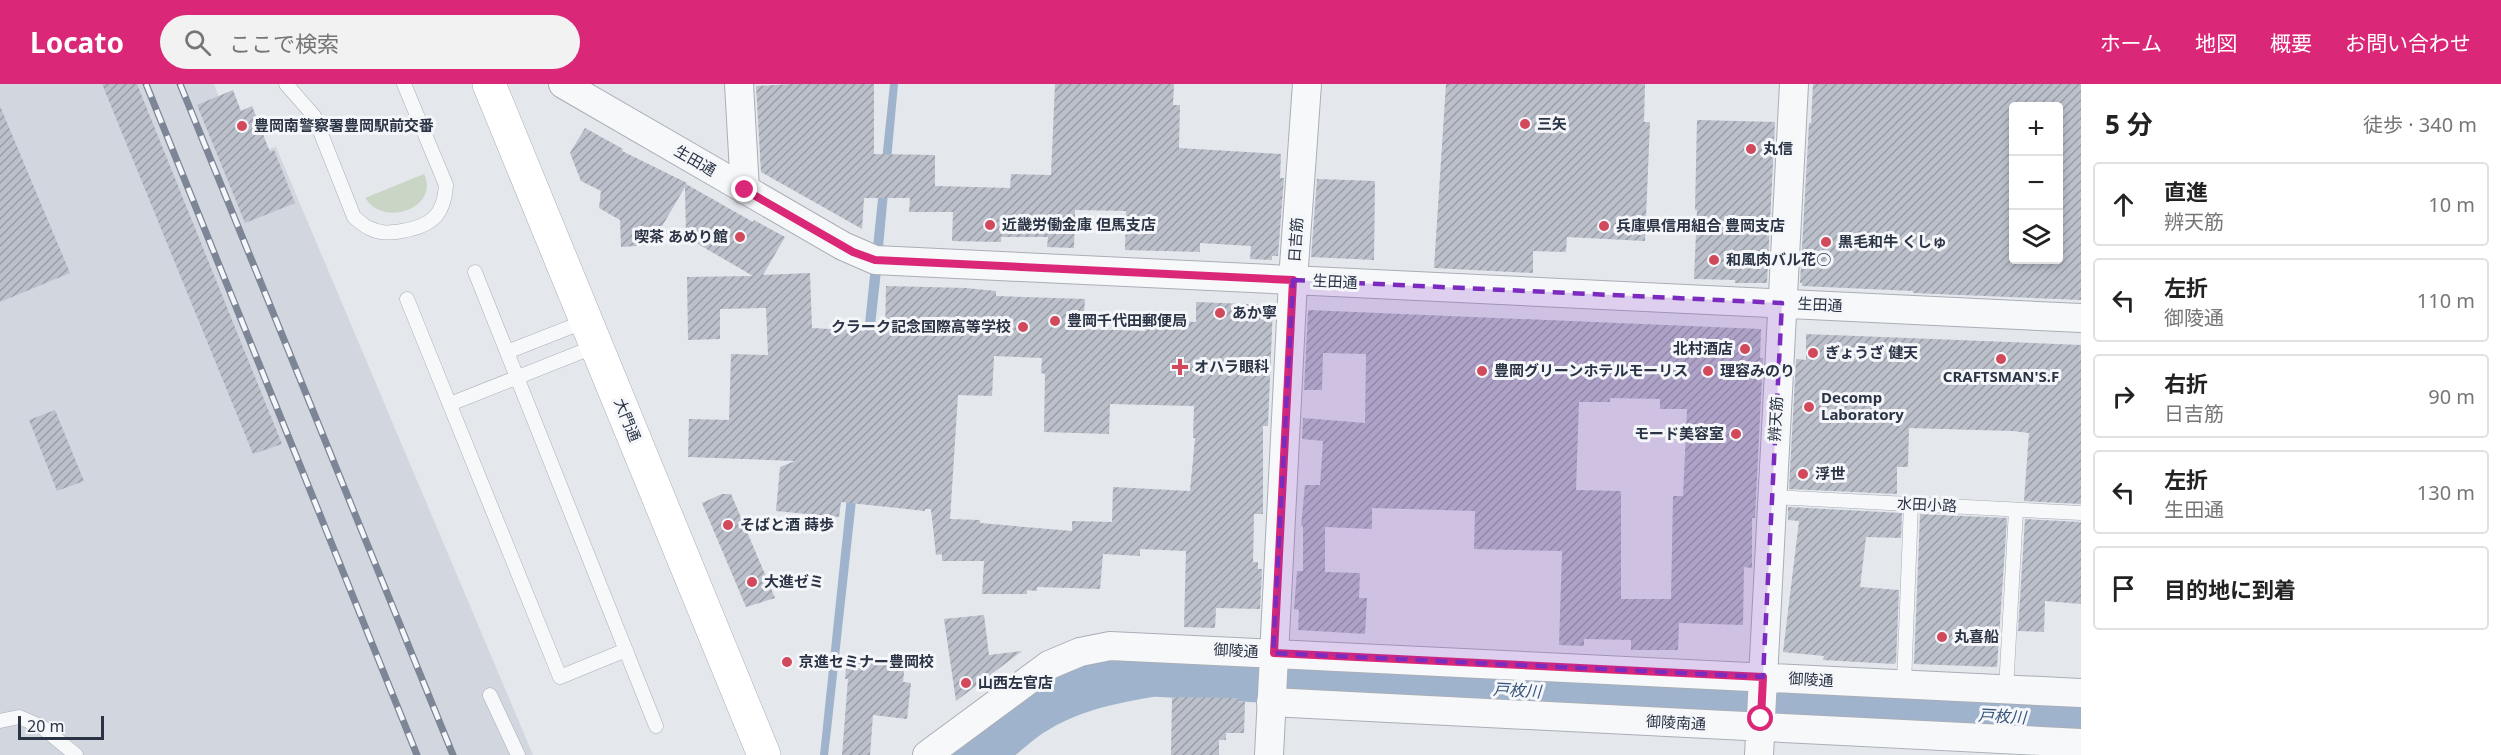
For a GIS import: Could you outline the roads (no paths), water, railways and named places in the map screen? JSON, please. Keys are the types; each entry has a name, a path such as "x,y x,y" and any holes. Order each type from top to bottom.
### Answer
{"street":[{"name":"大門通","path":"489,84 764,755"},
{"path":"739,84 745,190"},
{"name":"日吉筋","path":"1269,755 1293,280 1307,84"},
{"name":"辨天筋","path":"1759,755 1794,84"},
{"name":"生田通","path":"576,88 745,190 853,252 875,260 2081,318"},
{"name":"御陵通","path":"927,755 1048,665 1080,652 1110,646 1273,657 1763,681 1904,684 2081,693"},
{"name":"御陵南通","path":"1271,698 1760,723 2081,743"}],"lane":[{"path":"286,84 314,116 354,217 369,228 385,233 422,228 438,213 445,202 446,185 404,84"},
{"path":"475,272 656,726"},
{"path":"407,299 560,677 626,650"},
{"path":"507,352 591,333"},
{"path":"450,404 517,378 591,333"},
{"name":"水田小路","path":"1773,497 2081,513"},
{"path":"1904,684 1911,504"},
{"path":"2006,689 2016,510"},
{"path":"490,695 518,755"},
{"path":"0,721 19,717 42,727 76,755"}],"water":[{"path":"890,84 898,84 880,280 828,755 820,755"}],"waterway":[{"name":"戸枚川","path":"975,755 1023,716 1044,703 1105,680 1153,671 1798,708 2081,720"}],"railway":[{"path":"146,84 417,755"},
{"path":"180,84 453,755"}],"place":[{"name":"三矢","path":"1525,124"},
{"name":"豊岡南警察署豊岡駅前交番","path":"242,126"},
{"name":"丸信","path":"1751,149"},
{"name":"近畿労働金庫 但馬支店","path":"990,225"},
{"name":"兵庫県信用組合 豊岡支店","path":"1604,226"},
{"name":"喫茶 あめり館","path":"740,237"},
{"name":"黒毛和牛 くしゅ","path":"1826,242"},
{"name":"和風肉バル花○","path":"1714,260"},
{"name":"あか寧","path":"1220,313"},
{"name":"豊岡千代田郵便局","path":"1055,321"},
{"name":"クラーク記念国際高等学校","path":"1023,327"},
{"name":"北村酒店","path":"1745,349"},
{"name":"ぎょうざ 健天","path":"1813,353"},
{"name":"CRAFTSMAN'S.F","path":"2001,359"},
{"name":"オハラ眼科","path":"1180,367"},
{"name":"豊岡グリーンホテルモーリス","path":"1482,371"},
{"name":"理容みのり","path":"1708,371"},
{"name":"Decomp Laboratory","path":"1809,407"},
{"name":"モード美容室","path":"1736,434"},
{"name":"浮世","path":"1803,474"},
{"name":"そばと酒 蒔歩","path":"728,525"},
{"name":"大進ゼミ","path":"752,582"},
{"name":"丸喜船","path":"1942,637"},
{"name":"京進セミナー豊岡校","path":"787,662"},
{"name":"山西左官店","path":"966,683"}]}
